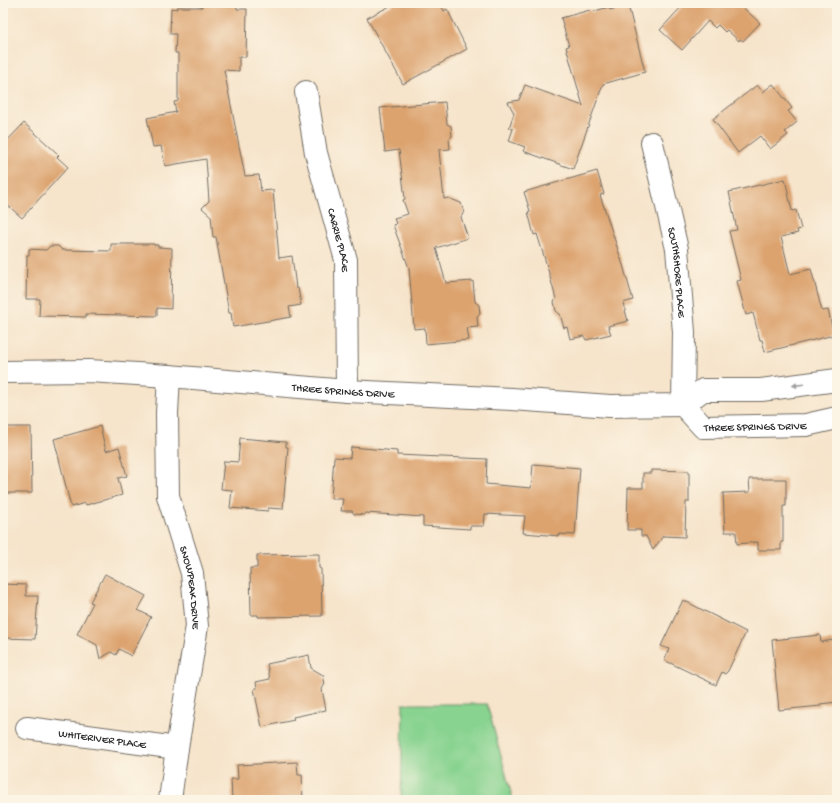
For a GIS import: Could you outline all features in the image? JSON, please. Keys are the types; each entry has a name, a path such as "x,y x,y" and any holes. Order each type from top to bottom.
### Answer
{"street":[{"name":"CARRIE PLACE","path":"306,92 316,153 346,260 347,391"},
{"name":"SOUTHSHORE PLACE","path":"652,143 677,249 684,332 683,405"},
{"name":"THREE SPRINGS DRIVE","path":"3,372 90,371 347,391 512,398 610,406 683,405 703,427 806,426 837,418"},
{"name":"SNOWPEAK DRIVE","path":"169,376 167,413 168,496 192,573 197,626 170,800"},
{"path":"683,405 703,390 761,390 837,380"},
{"name":"WHITERIVER PLACE","path":"27,728 177,748"}],"green space":[{"path":"403,704 487,704 513,800 401,800"}],"building":[{"path":"202,3 237,3 237,9 247,9 246,57 239,57 239,71 224,70 245,176 259,175 261,191 273,190 279,258 292,256 296,288 298,288 301,305 289,307 291,317 233,327 231,313 229,313 216,237 213,237 211,216 202,208 209,201 206,159 165,166 161,146 153,147 147,118 176,112 174,102 178,101 178,53 175,53 176,34 170,34 171,8 202,7"},
{"path":"396,3 440,3 444,11 447,9 467,49 403,84 367,18"},
{"path":"685,3 738,3 760,23 743,41 740,39 739,41 727,30 725,32 718,25 715,28 708,21 682,50 660,30"},
{"path":"628,5 645,72 603,84 573,169 523,151 525,147 509,141 513,129 509,128 514,113 508,102 519,100 525,85 583,106 566,47 569,46 561,18 590,10 591,12 609,7 610,10"},
{"path":"773,84 792,108 788,111 797,122 785,132 788,135 770,149 760,136 738,153 713,119 757,85 763,92"},
{"path":"445,102 447,124 451,126 452,136 449,139 450,149 439,150 444,199 448,198 461,203 464,212 461,217 468,238 436,248 446,283 473,281 475,302 479,305 480,314 477,317 478,327 467,328 469,340 426,344 425,328 414,329 409,268 393,225 396,224 394,218 408,214 403,200 405,199 399,150 385,152 380,108"},
{"path":"24,123 59,155 57,157 68,167 22,218 3,201 3,145"},
{"path":"597,171 604,194 600,195 633,300 623,303 628,321 608,326 611,334 586,340 584,336 570,339 567,327 564,328 560,314 556,311 554,302 556,299 537,234 534,235 528,212 530,211 524,192"},
{"path":"785,179 792,211 796,210 801,229 797,230 798,233 781,237 790,274 811,269 822,311 828,310 834,335 765,352 762,340 760,340 753,313 746,315 737,281 741,280 729,231 737,230 729,192"},
{"path":"111,244 154,244 158,245 158,247 172,248 171,309 157,308 157,316 86,314 86,317 39,316 40,299 26,299 27,255 29,255 29,249 46,250 50,246 58,246 62,250 111,251"},
{"path":"100,426 106,451 119,447 127,476 118,478 122,495 86,505 85,503 71,507 54,439"},
{"path":"3,427 31,427 32,493 3,493"},
{"path":"240,438 286,442 286,447 288,447 283,509 268,508 268,511 230,508 232,490 221,489 224,461 238,462"},
{"path":"351,447 397,451 397,455 487,459 486,484 531,488 533,464 580,468 575,535 560,534 560,536 523,533 525,516 485,514 484,526 470,526 470,529 423,526 423,517 366,513 364,515 354,514 352,511 341,511 343,499 331,499 334,457 350,458"},
{"path":"651,470 689,471 689,502 686,502 685,537 663,536 653,550 646,536 641,536 641,530 627,530 628,488 643,488 643,473 651,473"},
{"path":"749,479 786,479 786,506 783,506 783,542 781,542 781,550 758,550 758,542 737,544 736,532 725,532 723,493 750,492"},
{"path":"319,554 319,568 321,569 322,616 258,617 258,615 251,615 250,568 257,568 257,555"},
{"path":"105,574 146,596 138,610 151,617 131,656 119,649 116,655 111,652 100,659 97,645 77,634 93,603 90,602"},
{"path":"3,584 26,585 26,596 38,596 35,639 3,638"},
{"path":"683,600 746,632 728,671 725,674 722,672 716,685 664,660 669,649 661,646"},
{"path":"820,635 821,642 833,640 837,676 837,702 820,704 821,706 779,710 772,640"},
{"path":"309,655 311,668 323,675 325,684 322,689 326,710 293,717 294,720 262,727 254,689 257,688 256,682 270,679 267,664"},
{"path":"297,762 298,775 302,775 303,800 232,800 231,779 238,779 237,765"}]}
